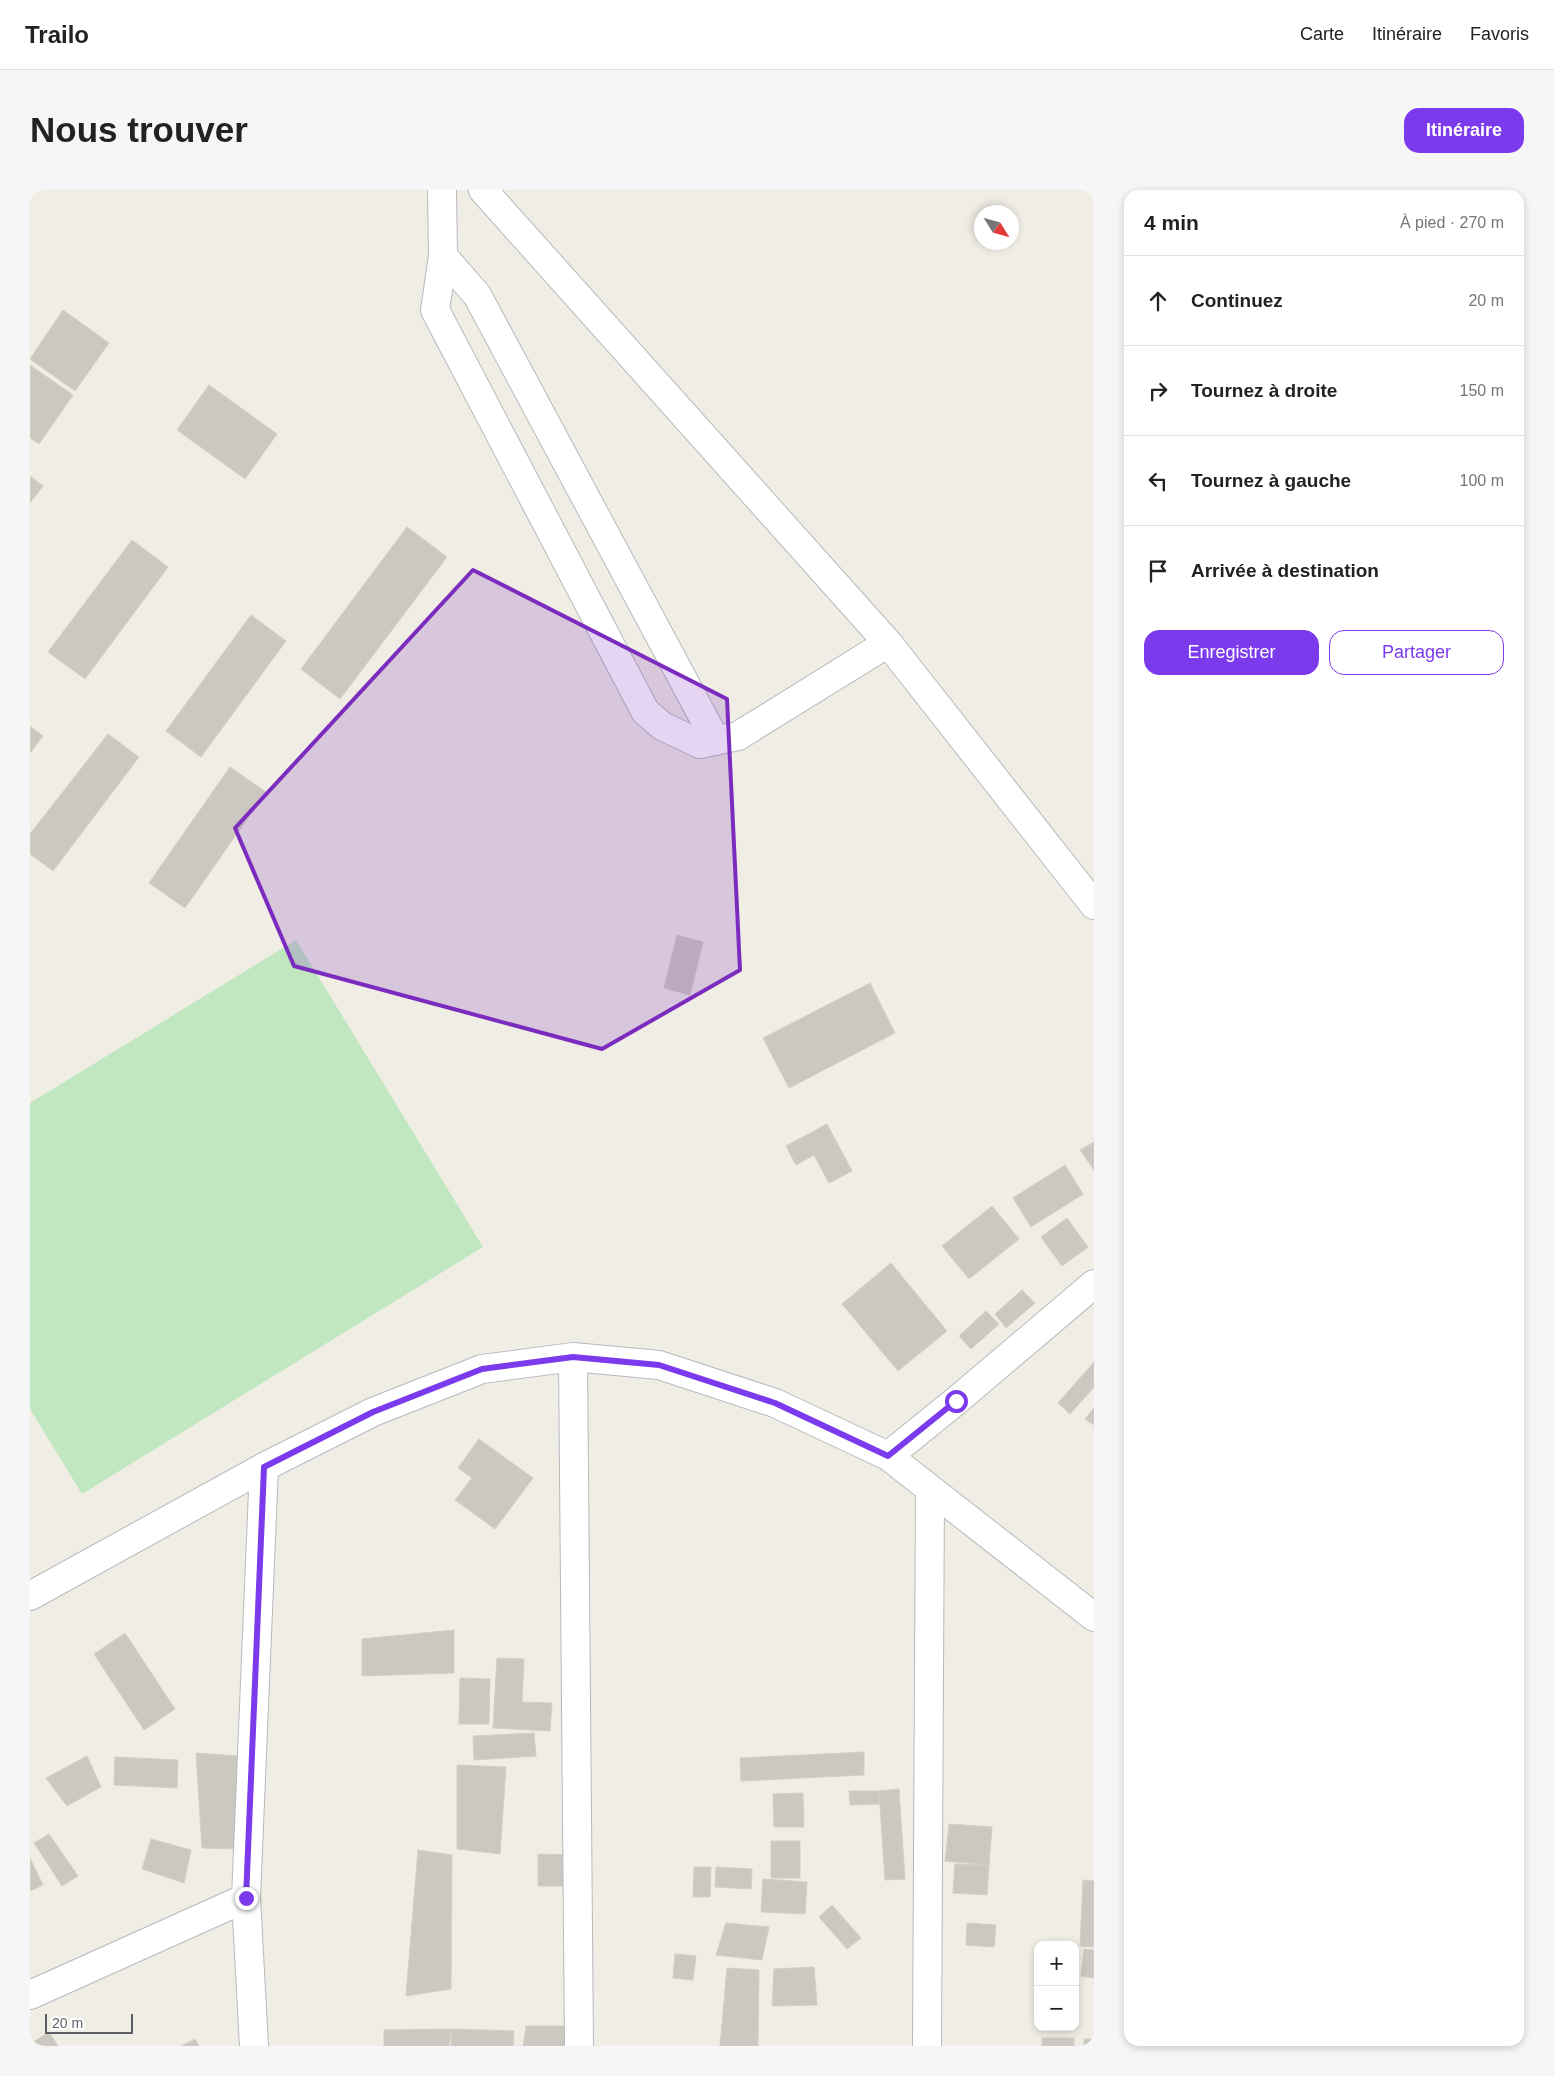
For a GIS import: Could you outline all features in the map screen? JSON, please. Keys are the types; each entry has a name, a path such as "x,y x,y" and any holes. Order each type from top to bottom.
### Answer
{"street":[{"path":"442,190 443,256 435,310 645,711 662,726 700,744 738,736 888,643"},
{"path":"483,190 888,643 1094,905"},
{"path":"443,256 477,295 716,741"},
{"path":"888,1456 1094,1284"},
{"path":"573,1357 579,2046"},
{"path":"30,1596 264,1467 373,1412 482,1369 573,1357 659,1365 775,1403 888,1456 1094,1617"},
{"path":"254,2046 246,1898 264,1467"},
{"path":"927,2046 930,1489"},
{"path":"30,1995 246,1898"}],"highlighted area":[{"path":"473,570 727,699 740,970 602,1049 294,966 235,828"}],"green space":[{"path":"296,940 483,1247 82,1494 30,1409 30,1103"}],"building":[{"path":"63,310 109,343 75,391 30,359"},
{"path":"30,365 73,395 39,444 30,438"},
{"path":"209,385 277,434 245,479 177,430"},
{"path":"30,476 43,486 30,503"},
{"path":"407,527 447,557 340,699 301,669"},
{"path":"132,540 168,567 85,679 48,652"},
{"path":"251,615 286,641 201,757 166,731"},
{"path":"30,726 43,736 30,753"},
{"path":"108,734 139,757 53,871 30,854 30,834"},
{"path":"230,767 266,792 185,908 149,883"},
{"path":"677,935 703,942 690,995 664,988"},
{"path":"870,983 895,1033 789,1088 763,1038"},
{"path":"827,1124 852,1171 829,1183 814,1155 796,1165 786,1146"},
{"path":"1094,1142 1094,1170 1080,1150"},
{"path":"1065,1165 1083,1194 1031,1227 1013,1198"},
{"path":"992,1206 1019,1239 969,1279 942,1246"},
{"path":"1067,1218 1088,1247 1062,1266 1041,1237"},
{"path":"891,1263 947,1331 898,1371 842,1304"},
{"path":"1022,1290 1035,1303 1006,1328 995,1314"},
{"path":"986,1311 999,1324 971,1349 959,1336"},
{"path":"1094,1362 1094,1387 1070,1414 1058,1403"},
{"path":"1094,1408 1094,1425 1085,1419"},
{"path":"479,1439 533,1478 495,1529 455,1500 472,1478 458,1468"},
{"path":"454,1630 454,1673 362,1676 362,1639"},
{"path":"125,1633 175,1709 144,1730 94,1654"},
{"path":"497,1658 524,1659 522,1702 552,1703 550,1731 493,1728"},
{"path":"460,1678 490,1679 489,1724 459,1724"},
{"path":"534,1733 536,1756 474,1760 473,1736"},
{"path":"864,1752 864,1775 741,1781 740,1758"},
{"path":"196,1753 238,1756 239,1849 202,1848"},
{"path":"87,1756 101,1787 67,1806 46,1778"},
{"path":"115,1757 178,1760 177,1788 114,1785"},
{"path":"457,1765 506,1767 500,1854 457,1849"},
{"path":"899,1789 905,1879 885,1880 879,1791"},
{"path":"849,1791 879,1791 879,1804 850,1805"},
{"path":"803,1793 804,1827 774,1827 773,1794"},
{"path":"949,1824 992,1827 989,1865 945,1861"},
{"path":"49,1834 78,1876 62,1886 34,1843"},
{"path":"151,1839 191,1850 184,1883 142,1869"},
{"path":"771,1841 800,1841 800,1878 771,1878"},
{"path":"418,1850 452,1855 451,1989 406,1996"},
{"path":"538,1854 566,1855 566,1886 538,1886"},
{"path":"30,1858 43,1885 30,1891"},
{"path":"955,1864 989,1865 987,1895 953,1893"},
{"path":"694,1867 711,1867 710,1897 693,1897"},
{"path":"716,1867 752,1869 751,1889 715,1887"},
{"path":"763,1879 807,1882 805,1914 761,1912"},
{"path":"1083,1880 1094,1881 1094,1947 1080,1946"},
{"path":"832,1905 861,1938 847,1949 819,1917"},
{"path":"726,1923 769,1927 762,1960 716,1955"},
{"path":"967,1923 996,1925 994,1947 966,1945"},
{"path":"1084,1949 1094,1950 1094,1978 1081,1976"},
{"path":"675,1954 696,1956 693,1980 673,1978"},
{"path":"814,1967 817,2005 772,2006 774,1969"},
{"path":"727,1968 759,1970 758,2046 720,2046"},
{"path":"526,2026 567,2026 566,2046 523,2046"},
{"path":"452,2029 514,2031 513,2046 451,2046"},
{"path":"452,2029 449,2046 384,2046 384,2030"},
{"path":"49,2032 58,2046 30,2046 30,2044"},
{"path":"1042,2038 1074,2038 1074,2046 1042,2046"},
{"path":"195,2039 199,2046 181,2046"},
{"path":"1084,2039 1094,2039 1094,2046 1084,2046"}],"route":[{"path":"246,1898 264,1467 373,1412 482,1369 573,1357 659,1365 775,1403 888,1456 956,1401"}]}
